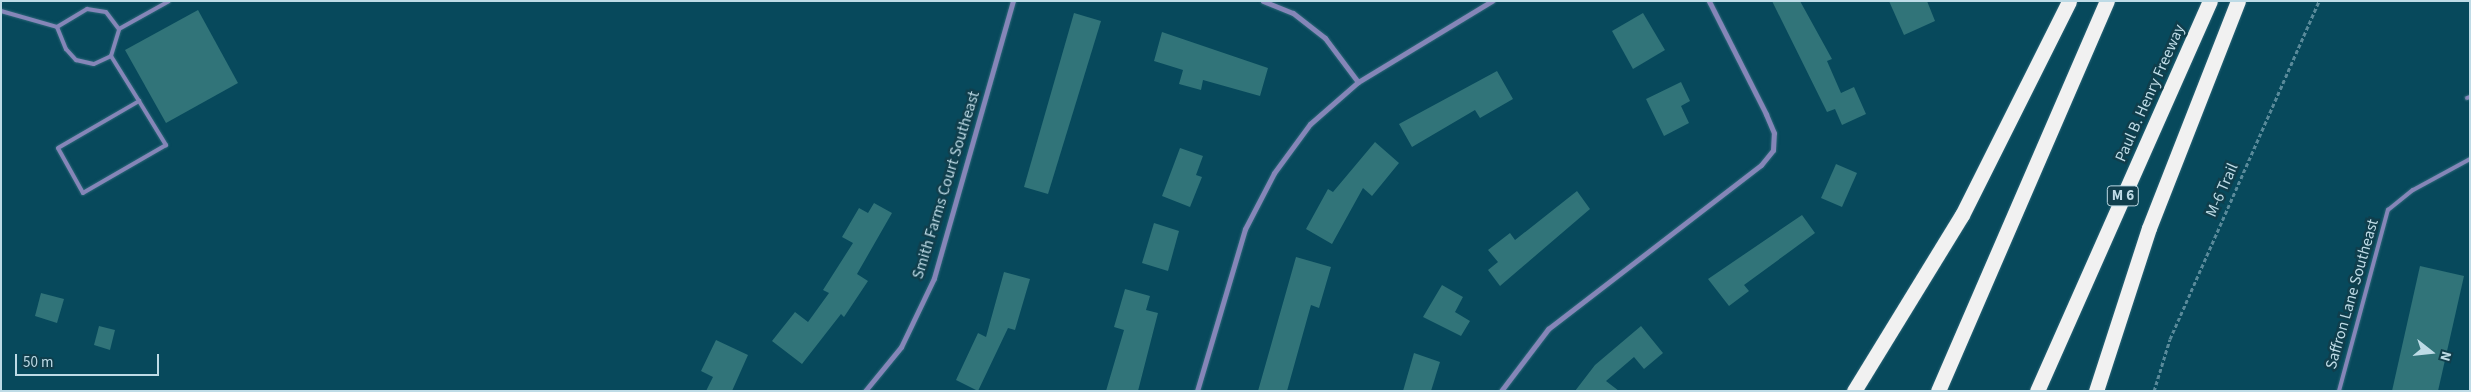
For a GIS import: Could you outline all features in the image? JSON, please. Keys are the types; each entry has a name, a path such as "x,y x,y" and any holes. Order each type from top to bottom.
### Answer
{"highway":[{"path":"1854,391 1962,215 2069,1"},
{"path":"1938,391 2107,1"},
{"name":"Paul B. Henry Freeway","path":"2038,391 2210,1"},
{"path":"2096,391 2152,220 2238,1"}],"street":[{"name":"Smith Farms Court Southeast","path":"865,391 901,348 934,278 1013,1"},
{"path":"1263,1 1293,13 1325,38 1358,82"},
{"path":"1197,391 1245,229 1274,172 1310,124 1358,82 1492,1"},
{"path":"1501,391 1548,329 1761,165 1773,150 1774,133 1766,114 1708,1"}],"lane":[{"path":"155,1 158,8"},
{"path":"57,27 66,49 76,60 94,64 111,56 119,29 169,1"},
{"path":"1,12 57,27 88,9 106,12 119,29"},
{"path":"111,56 139,100 166,145 83,193 58,148 139,100"},
{"name":"Saffron Lane Southeast","path":"2339,391 2388,210 2413,190 2470,159"}],"path":[{"name":"M-6 Trail","path":"2154,391 2170,339 2319,1"}],"building":[{"path":"1772,1 1800,1 1832,59 1827,61 1841,93 1854,87 1866,114 1842,125 1835,109 1827,112"},
{"path":"1889,1 1927,1 1935,21 1904,35"},
{"path":"198,10 238,83 166,123 125,50"},
{"path":"1074,13 1101,21 1048,194 1024,187"},
{"path":"1643,13 1665,50 1633,69 1612,31"},
{"path":"1162,32 1268,68 1260,96 1203,80 1201,90 1179,84 1183,70 1154,61"},
{"path":"1497,71 1513,99 1480,118 1475,110 1412,147 1399,124"},
{"path":"1681,82 1690,101 1681,106 1689,123 1664,136 1646,99"},
{"path":"1375,142 1399,163 1372,196 1363,188 1332,244 1306,229 1328,189 1333,192"},
{"path":"1180,148 1203,156 1196,175 1202,177 1190,207 1162,196"},
{"path":"1836,164 1857,173 1842,207 1821,198"},
{"path":"1577,191 1590,209 1500,286 1488,270 1498,262 1488,250 1510,233 1515,240"},
{"path":"874,203 892,213 857,274 868,281 844,317 841,314 802,364 772,341 795,312 808,322 829,293 823,290 853,243 842,237 859,208 868,213"},
{"path":"1802,215 1815,233 1744,285 1749,291 1729,306 1708,279"},
{"path":"1154,223 1179,231 1168,271 1142,263"},
{"path":"1296,257 1331,267 1319,308 1311,305 1287,391 1258,391"},
{"path":"2420,266 2464,276 2438,391 2392,391"},
{"path":"1004,272 1030,279 1015,330 1008,328 978,391 956,380 978,333 986,337"},
{"path":"1442,285 1463,297 1455,312 1470,321 1461,336 1423,317"},
{"path":"1125,289 1150,296 1146,310 1158,313 1138,391 1106,391 1124,330 1114,327"},
{"path":"41,293 64,299 57,323 35,316"},
{"path":"99,326 115,330 110,350 94,345"},
{"path":"1641,326 1663,353 1644,369 1634,357 1606,381 1619,391 1575,391 1595,365"},
{"path":"716,340 748,355 732,391 706,391 713,377 701,371"},
{"path":"1414,353 1440,362 1431,391 1403,391"}]}
